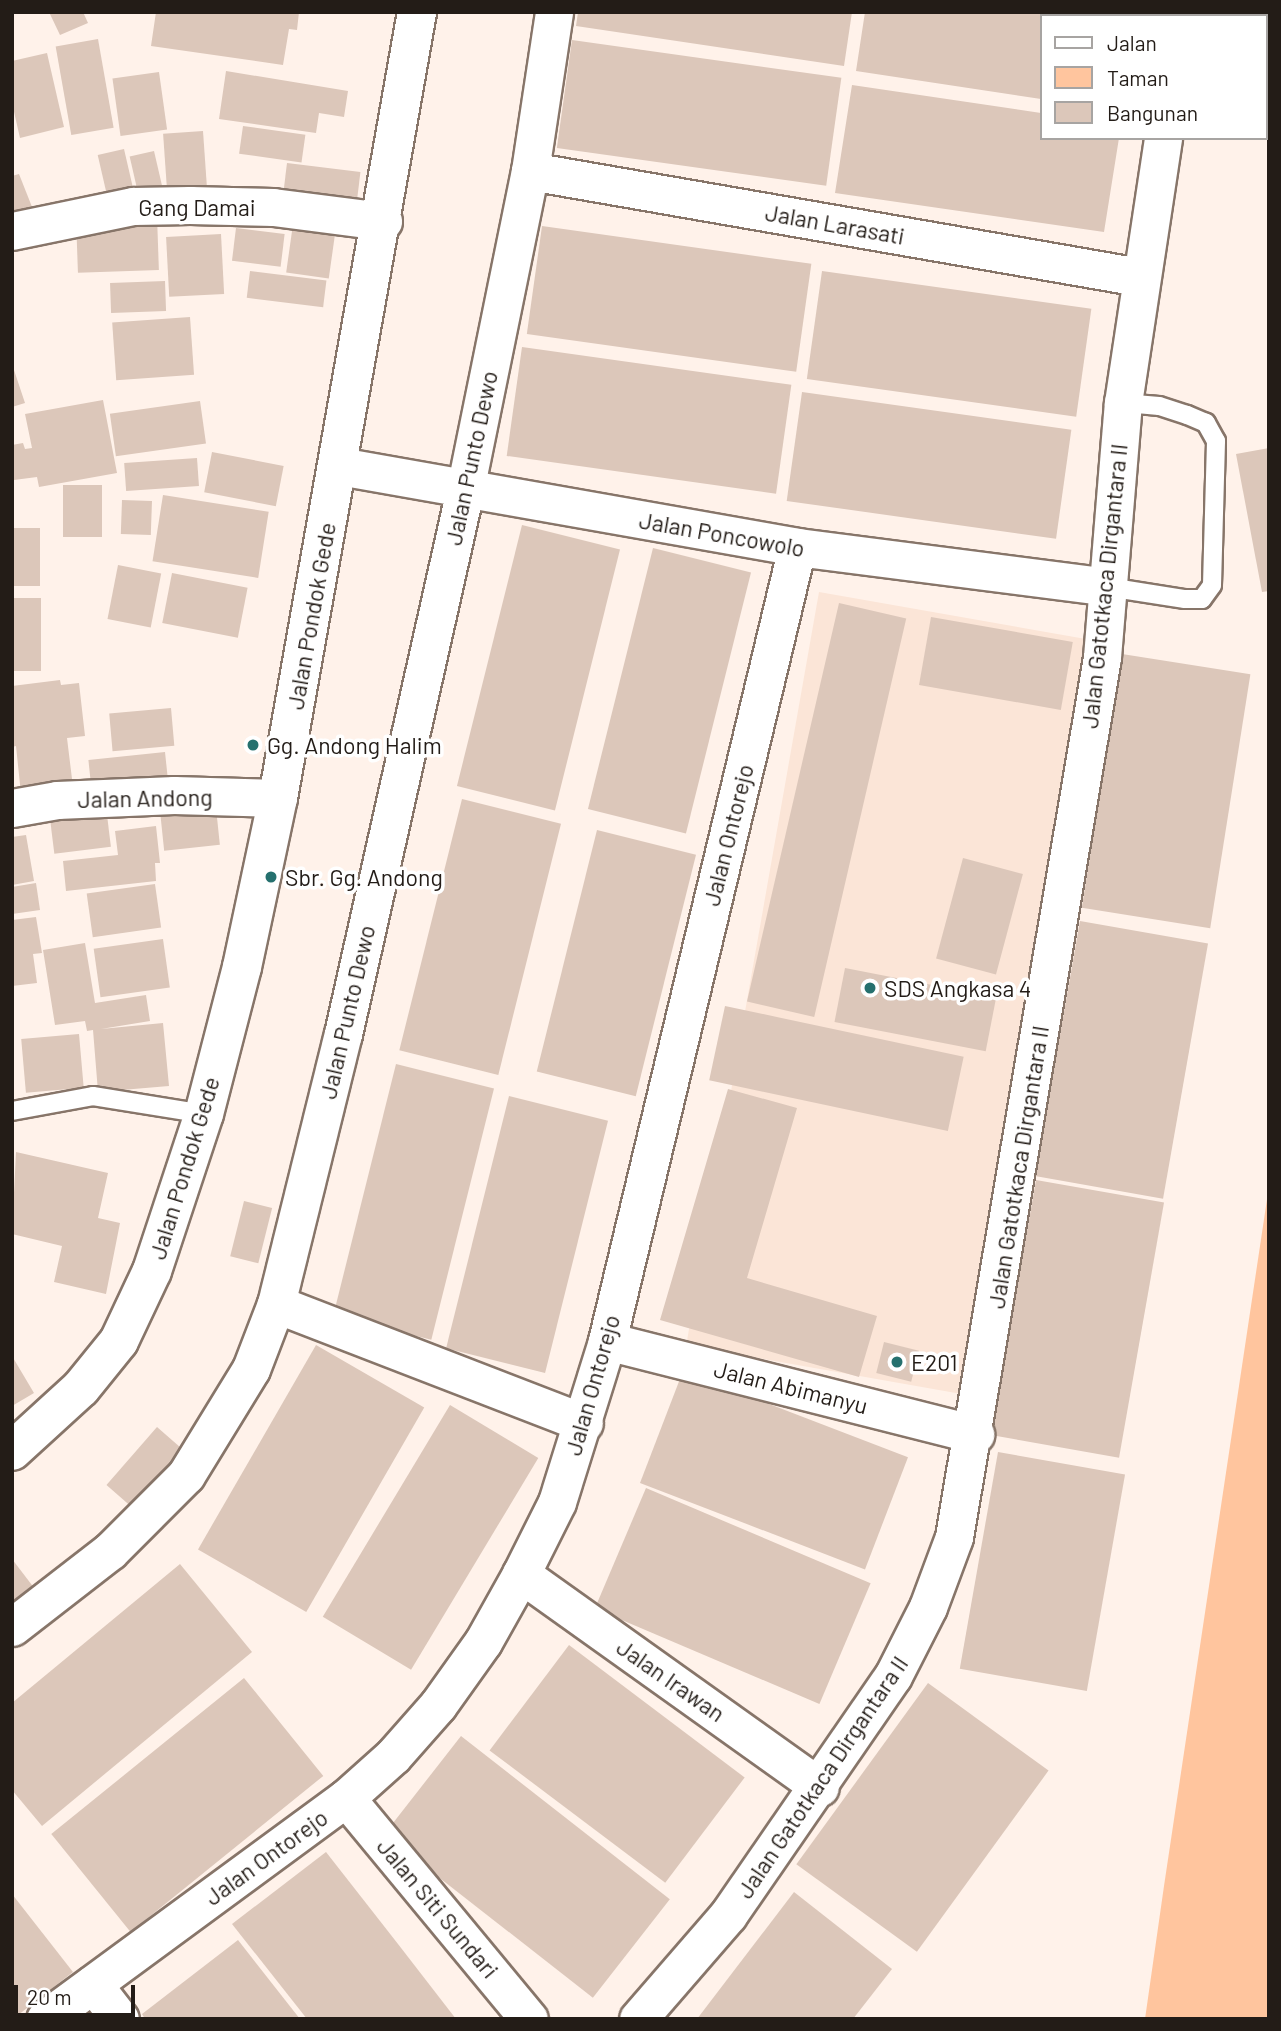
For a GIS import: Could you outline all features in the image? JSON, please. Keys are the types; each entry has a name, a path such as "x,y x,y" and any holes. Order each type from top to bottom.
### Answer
{"main road":[{"name":"Jalan Pondok Gede","path":"12,1451 81,1388 119,1341 152,1271 204,1114 242,967 278,798 383,221 417,12"}],"street":[{"name":"Jalan Punto Dewo","path":"12,1627 110,1551 186,1475 251,1368 276,1304 343,1034 465,490 530,171 554,12"},
{"name":"Jalan Gatotkaca Dirgantara II","path":"638,2019 728,1915 820,1787 894,1676 928,1607 954,1537 975,1434 1099,670 1123,403 1139,277 1163,140"},
{"name":"Jalan Larasati","path":"530,171 1139,277"},
{"name":"Gang Damai","path":"12,230 133,206 307,209 383,221"},
{"name":"Jalan Poncowolo","path":"339,466 797,547 1108,587"},
{"name":"Jalan Ontorejo","path":"45,2019 346,1798 393,1756 438,1705 483,1642 521,1574 557,1503 584,1423 607,1341 797,547"},
{"name":"Jalan Andong","path":"12,808 96,798 278,798"},
{"path":"276,1304 584,1423"},
{"name":"Jalan Abimanyu","path":"607,1341 975,1434"},
{"name":"Jalan Irawan","path":"521,1574 820,1787"},
{"name":"Jalan Siti Sundari","path":"346,1798 529,2019"},
{"path":"93,1984 120,2019"}],"lane":[{"path":"1108,587 1185,599 1202,599 1212,585 1216,441 1206,423 1187,415 1159,405 1123,403"},
{"path":"12,1111 93,1096 204,1114"}],"shaded area":[{"name":"SDS Angkasa 4","path":"819,592 1096,641 963,1394 686,1345"}],"green space":[{"path":"1269,1186 1269,2019 1145,2019 1164,1886"}],"building":[{"path":"49,12 83,12 88,23 60,35"},
{"path":"156,12 299,12 297,30 289,29 283,65 151,46"},
{"path":"578,12 852,12 844,66 576,26"},
{"path":"865,12 1139,12 1040,14 1040,99 856,71"},
{"path":"98,39 114,128 71,135 56,46"},
{"path":"572,40 841,78 826,186 557,148"},
{"path":"47,53 64,127 20,138 12,103 12,61"},
{"path":"226,71 348,91 344,117 319,113 316,133 219,119"},
{"path":"159,72 167,129 121,136 112,79"},
{"path":"852,85 1040,113 1040,140 1119,140 1104,232 835,193"},
{"path":"243,126 305,135 301,162 239,154"},
{"path":"203,131 208,201 168,204 163,134"},
{"path":"124,149 135,197 109,203 98,155"},
{"path":"154,151 164,194 140,199 130,157"},
{"path":"287,163 360,172 355,213 282,204"},
{"path":"19,174 34,212 12,221 12,176"},
{"path":"157,216 159,270 78,273 76,219"},
{"path":"293,224 336,230 329,279 286,273"},
{"path":"542,226 811,264 796,372 527,334"},
{"path":"236,228 285,234 281,267 232,261"},
{"path":"221,234 224,294 169,297 166,237"},
{"path":"250,271 326,280 323,307 247,298"},
{"path":"822,271 1091,309 1076,417 807,379"},
{"path":"165,281 166,311 111,313 110,283"},
{"path":"190,317 194,375 116,380 112,322"},
{"path":"522,347 791,385 776,494 507,456"},
{"path":"12,364 25,403 12,407"},
{"path":"802,392 1071,430 1056,539 787,501"},
{"path":"103,400 117,473 39,487 37,477 14,480 12,445 23,443 25,449 32,448 25,414"},
{"path":"200,401 206,444 116,456 110,414"},
{"path":"1269,448 1269,591 1262,592 1236,454"},
{"path":"212,452 284,466 276,506 204,492"},
{"path":"197,458 199,486 126,491 124,463"},
{"path":"63,485 102,485 102,537 63,537"},
{"path":"163,495 269,512 258,578 153,561"},
{"path":"122,500 152,501 151,535 121,534"},
{"path":"522,525 620,549 555,810 457,786"},
{"path":"12,528 40,528 40,586 12,586"},
{"path":"653,548 751,572 686,833 588,809"},
{"path":"118,565 161,573 151,627 108,619"},
{"path":"172,573 248,588 238,638 162,623"},
{"path":"12,598 41,598 41,671 12,671"},
{"path":"839,603 906,619 814,1017 747,1002"},
{"path":"931,617 1073,642 1061,710 919,685"},
{"path":"1122,654 1250,674 1210,928 1082,908"},
{"path":"60,680 61,685 79,683 85,736 67,738 73,787 21,794 16,746 12,747 12,686"},
{"path":"171,708 174,746 113,751 109,713"},
{"path":"165,752 168,783 92,791 88,760"},
{"path":"462,799 561,824 498,1075 399,1050"},
{"path":"216,808 220,845 164,851 160,814"},
{"path":"107,815 111,847 54,854 50,822"},
{"path":"156,826 160,863 155,863 156,881 66,891 63,861 118,855 115,831"},
{"path":"597,830 696,855 636,1096 537,1072"},
{"path":"26,835 34,881 12,885 12,837"},
{"path":"963,858 1023,874 996,975 936,958"},
{"path":"36,883 40,910 12,914 12,887"},
{"path":"155,884 161,928 93,937 87,894"},
{"path":"36,917 42,953 33,954 37,983 12,986 12,920"},
{"path":"1080,921 1208,944 1163,1199 1035,1176"},
{"path":"163,939 170,988 101,997 94,949"},
{"path":"85,943 95,1003 146,995 150,1021 101,1029 163,1023 169,1086 98,1092 93,1030 87,1031 85,1021 55,1025 43,950"},
{"path":"845,968 996,997 986,1051 835,1022"},
{"path":"725,1006 964,1057 948,1131 709,1080"},
{"path":"79,1034 84,1088 26,1093 21,1039"},
{"path":"396,1064 494,1088 431,1340 333,1315"},
{"path":"728,1089 797,1108 747,1278 877,1316 859,1377 660,1320"},
{"path":"509,1096 608,1121 545,1373 446,1348"},
{"path":"16,1152 108,1173 98,1218 120,1223 106,1294 54,1282 62,1246 12,1234"},
{"path":"1036,1180 1164,1203 1119,1458 991,1435"},
{"path":"244,1201 272,1208 258,1263 230,1256"},
{"name":"E201","path":"884,1342 919,1351 911,1382 876,1373"},
{"path":"316,1345 424,1408 306,1612 198,1549"},
{"path":"12,1356 34,1393 12,1406"},
{"path":"683,1371 908,1457 865,1569 640,1483"},
{"path":"450,1405 538,1458 411,1670 323,1617"},
{"path":"157,1427 182,1449 131,1507 106,1485"},
{"path":"998,1452 1125,1474 1087,1691 960,1669"},
{"path":"646,1488 871,1583 819,1704 595,1609"},
{"path":"12,1559 38,1593 12,1611"},
{"path":"180,1564 252,1652 42,1826 12,1790 12,1703"},
{"path":"569,1645 745,1777 665,1883 490,1750"},
{"path":"244,1678 323,1776 131,1932 51,1834"},
{"path":"928,1683 1049,1771 917,1952 796,1864"},
{"path":"461,1736 670,1899 593,1998 384,1835"},
{"path":"326,1852 456,2019 307,2019 232,1924"},
{"path":"794,1892 892,1969 853,2019 697,2019"},
{"path":"12,1894 73,1972 13,2019 12,2019"},
{"path":"238,1940 300,2019 145,2019 142,2014"}],"place":[{"name":"Gg. Andong Halim","path":"253,745"},
{"name":"Sbr. Gg. Andong","path":"271,877"},
{"name":"SDS Angkasa 4","path":"870,988"},
{"name":"E201","path":"897,1362"}]}
